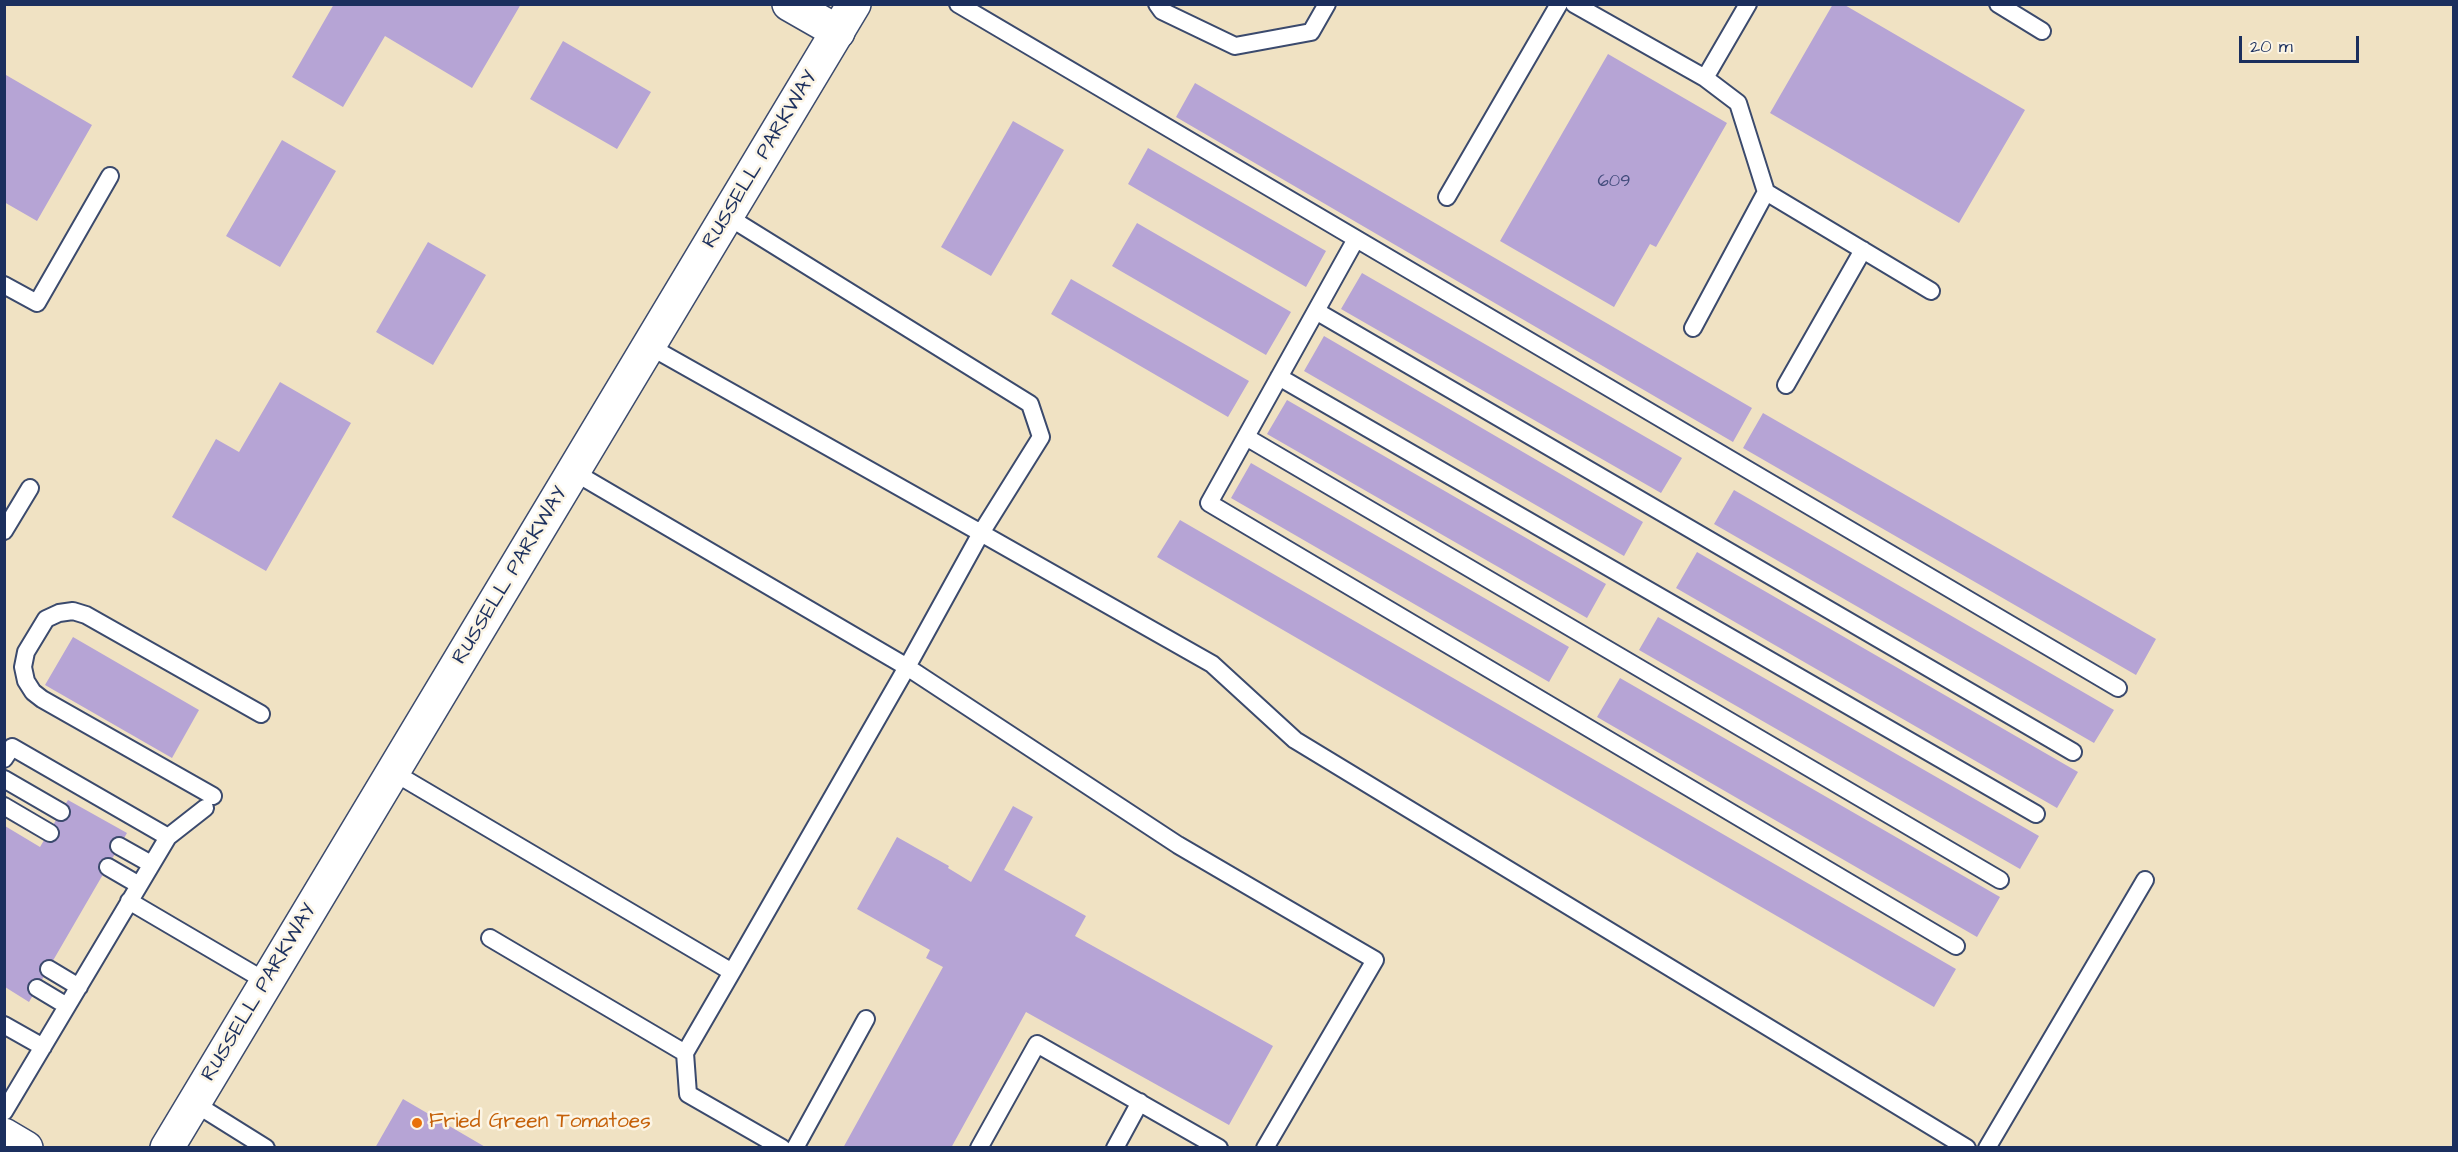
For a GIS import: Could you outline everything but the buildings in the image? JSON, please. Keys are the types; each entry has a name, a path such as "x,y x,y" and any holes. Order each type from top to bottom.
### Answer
{"main road":[{"path":"789,4 846,18"},
{"name":"RUSSELL PARKWAY","path":"167,1148 846,18"},
{"path":"4,1135 26,1148"}],"lane":[{"path":"958,4 2118,688"},
{"path":"1157,4 1162,11 1235,46 1311,32 1327,4"},
{"path":"1447,197 1558,4"},
{"path":"1574,4 1598,10 1704,78 1738,104 1766,192 1931,291"},
{"path":"1704,78 1748,4"},
{"path":"1998,4 2042,31"},
{"path":"4,285 37,303 110,176"},
{"path":"1693,328 1766,192"},
{"path":"727,216 1030,404 1041,437 981,533 907,667 685,1053 688,1094 782,1148"},
{"path":"1356,239 1209,503 1956,946"},
{"path":"1786,385 1863,250"},
{"path":"1316,311 2073,752"},
{"path":"649,346 1212,664 1295,740 1967,1148"},
{"path":"1279,377 2036,814"},
{"path":"1246,437 2000,880"},
{"path":"574,472 907,667 1178,845 1375,960 1265,1148"},
{"path":"4,531 30,488"},
{"path":"4,1112 168,837 209,802 33,692 26,681 23,667 26,652 46,619 58,613 73,611 86,615 261,714"},
{"path":"4,759 12,747 168,837"},
{"path":"393,772 732,972"},
{"path":"4,779 61,812"},
{"path":"4,806 50,832"},
{"path":"119,846 151,864"},
{"path":"108,867 139,885"},
{"path":"1987,1148 2145,880"},
{"path":"129,901 267,982"},
{"path":"490,938 685,1053"},
{"path":"49,969 79,987"},
{"path":"37,988 67,1006"},
{"path":"795,1148 866,1019"},
{"path":"4,1024 43,1047"},
{"path":"979,1148 1037,1044 1219,1148"},
{"path":"1115,1148 1140,1102"},
{"path":"194,1103 266,1148"}],"place":[{"name":"Fried Green Tomatoes","path":"417,1123"}]}
